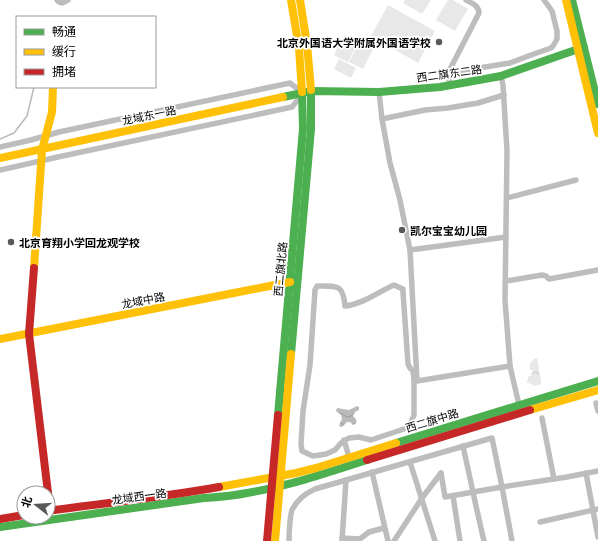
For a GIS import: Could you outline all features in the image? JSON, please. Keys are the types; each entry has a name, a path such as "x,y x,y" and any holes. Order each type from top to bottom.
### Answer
{"main road":[{"name":"西二旗北路","path":"266,541 303,129 303,93 298,38 296,20 291,0"},
{"name":"西二旗北路","path":"275,541 310,137 312,91 300,0"},
{"path":"566,0 598,104"},
{"path":"572,0 598,134"},
{"name":"西二旗东二路","path":"312,91 379,92 450,86 501,76 581,49"},
{"path":"47,485 29,334 42,150 52,112 53,88"},
{"name":"龙域东一路","path":"0,158 312,91"},
{"name":"龙域中路","path":"0,340 290,282"},
{"name":"西二旗中路","path":"272,477 316,468 598,381"},
{"name":"西二旗中路","path":"280,486 308,479 372,458 598,390"},
{"name":"龙域西一路","path":"56,510 120,502 272,477"},
{"name":"龙域西一路","path":"0,526 204,498 221,497 271,489 280,486"},
{"path":"0,519 16,516"}],"street":[{"path":"57,0 62,3 68,0"},
{"path":"450,86 448,73 479,13 478,8 468,0"},
{"path":"448,73 510,63 551,48 557,39 557,31 552,11 544,0"},
{"path":"501,76 504,95 507,151 505,300 510,366 519,405"},
{"path":"0,147 290,83 303,93 292,107 0,170"},
{"path":"379,92 390,163 400,200 410,250 417,380 510,366"},
{"path":"382,119 425,110 478,103 504,95"},
{"path":"507,198 576,180"},
{"path":"410,250 506,237"},
{"path":"506,282 542,275 549,279 598,270"},
{"path":"394,285 403,289 409,366 414,380 414,415 407,428 371,440 360,437 344,440 335,450 326,454 313,456 302,451 303,416 310,365 315,290 317,286 331,286 339,288 342,291 345,306 351,306 394,285"},
{"path":"596,403 598,411"},
{"path":"542,418 554,479"},
{"path":"289,541 292,510 305,494 315,489 492,438 512,541"},
{"path":"344,440 348,457"},
{"path":"463,446 484,541"},
{"path":"410,462 435,541"},
{"path":"394,541 422,498 441,473 445,497 598,471"},
{"path":"372,472 388,541"},
{"path":"586,473 595,510 598,537"},
{"path":"346,480 342,540 360,539 369,532 384,528"},
{"path":"453,496 460,541"},
{"path":"540,522 595,510"}],"green space":[{"path":"405,0 431,0 422,14 403,3"},
{"path":"448,0 453,0 468,9 455,31 436,20"},
{"path":"388,5 435,31 418,63 371,36"},
{"path":"344,35 358,42 348,62 334,55"},
{"path":"359,43 373,49 363,69 349,62"},
{"path":"339,59 356,68 351,78 334,69"},
{"path":"537,358 541,384 535,386 527,382 533,371 530,369 530,363"}],"water":[{"path":"357,406 359,407 359,410 355,412 353,416 356,420 355,424 353,425 350,422 347,422 342,427 339,426 342,419 341,415 336,411 337,408 349,410"}],"waterway":[{"path":"0,139 14,133 27,116 34,88"}],"traffic: fast":[{"path":"572,0 598,104"},
{"path":"283,97 312,91 379,92 440,87 501,76 584,47"},
{"path":"291,354 311,129 311,90"},
{"path":"278,415 303,129 302,92"},
{"path":"396,443 598,381"},
{"path":"0,527 242,494 292,483 367,460"}],"traffic: slow":[{"path":"291,0 299,48 302,92"},
{"path":"300,0 307,44 311,90"},
{"path":"566,0 598,133"},
{"path":"34,268 42,150 52,112 53,88"},
{"path":"0,158 283,97"},
{"path":"0,339 290,282"},
{"path":"275,541 291,354"},
{"path":"530,410 598,390"},
{"path":"219,487 296,473 396,443"}],"traffic: jam":[{"path":"34,268 29,334 47,485"},
{"path":"367,460 530,410"},
{"path":"267,541 278,415"},
{"path":"56,510 219,487"},
{"path":"0,519 16,516"}],"place":[{"name":"北京外国语大学附属外国语学校","path":"439,42"},
{"name":"凯尔宝宝幼儿园","path":"402,230"},
{"name":"北京育翔小学回龙观学校","path":"11,242"}]}
